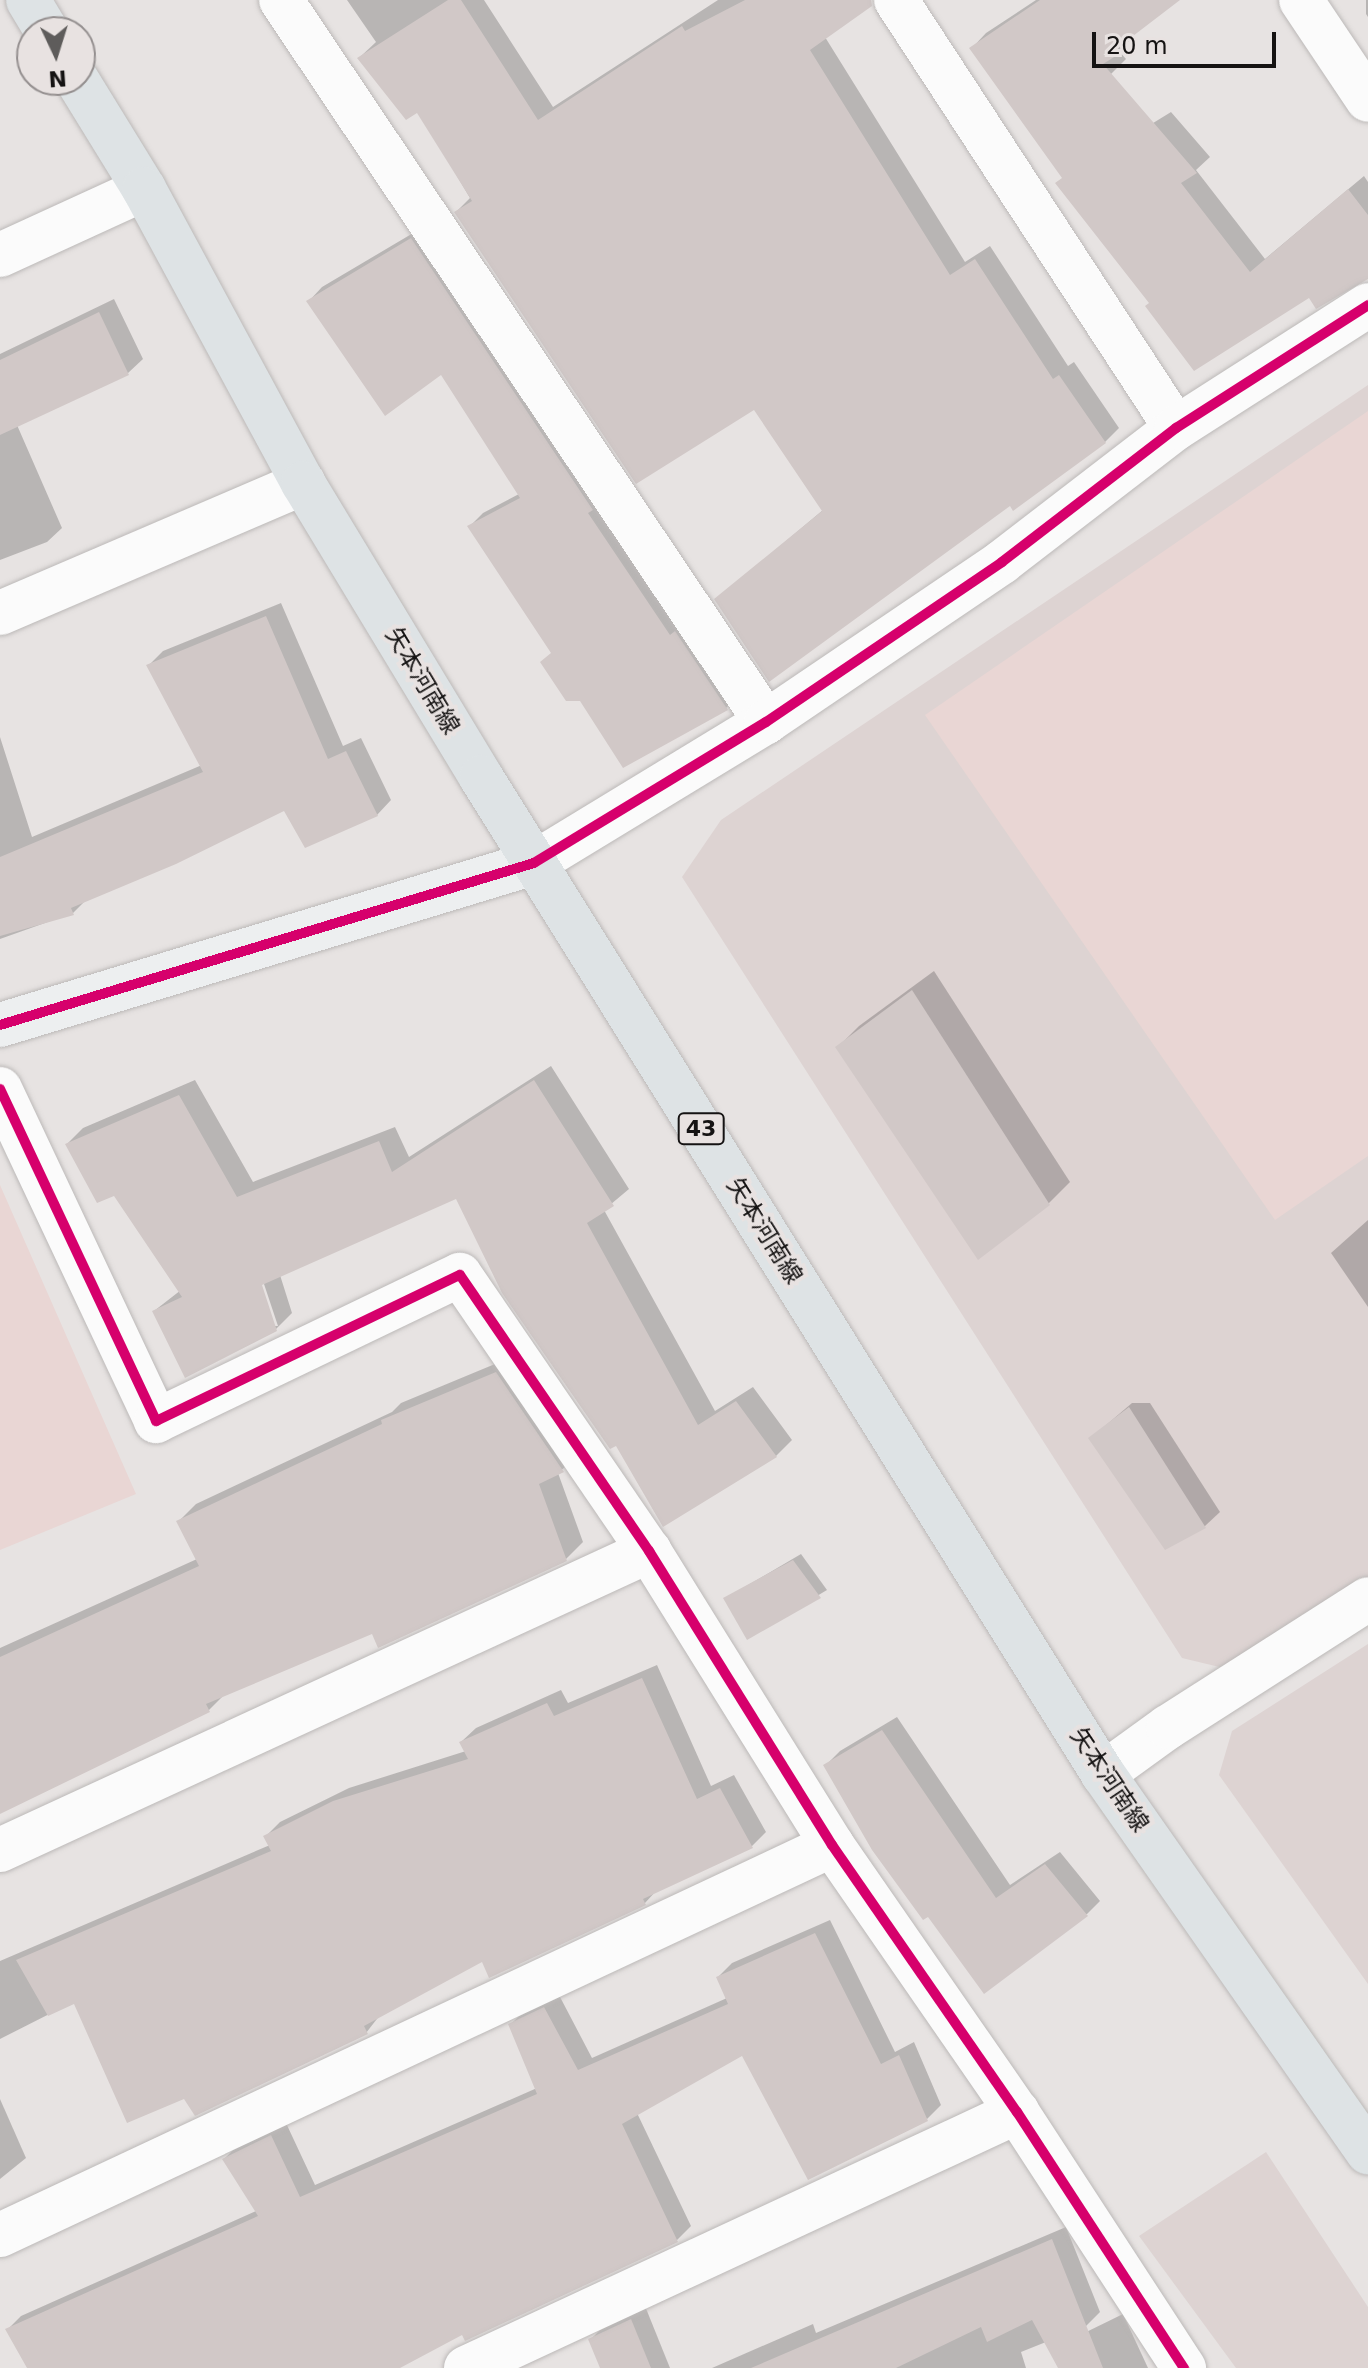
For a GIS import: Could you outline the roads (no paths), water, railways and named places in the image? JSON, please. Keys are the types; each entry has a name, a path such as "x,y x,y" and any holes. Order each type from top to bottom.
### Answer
{"main road":[{"name":"矢本河南線","path":"87,96 144,189 303,483 534,863 1103,1774 1368,2152"}],"street":[{"path":"281,0 766,722"},
{"path":"896,0 1176,428"},
{"path":"1301,0 1368,100"},
{"path":"0,255 144,189"},
{"path":"0,1025 534,863 766,722 1002,562 1176,428 1368,305"},
{"path":"0,613 303,483"},
{"path":"0,1089 156,1421 460,1275 649,1551 832,1845 1017,2112 1184,2368"},
{"path":"0,1850 649,1551"},
{"path":"1103,1774 1168,1727 1368,1599"},
{"path":"0,2235 832,1845"},
{"path":"466,2368 1017,2112"}]}
